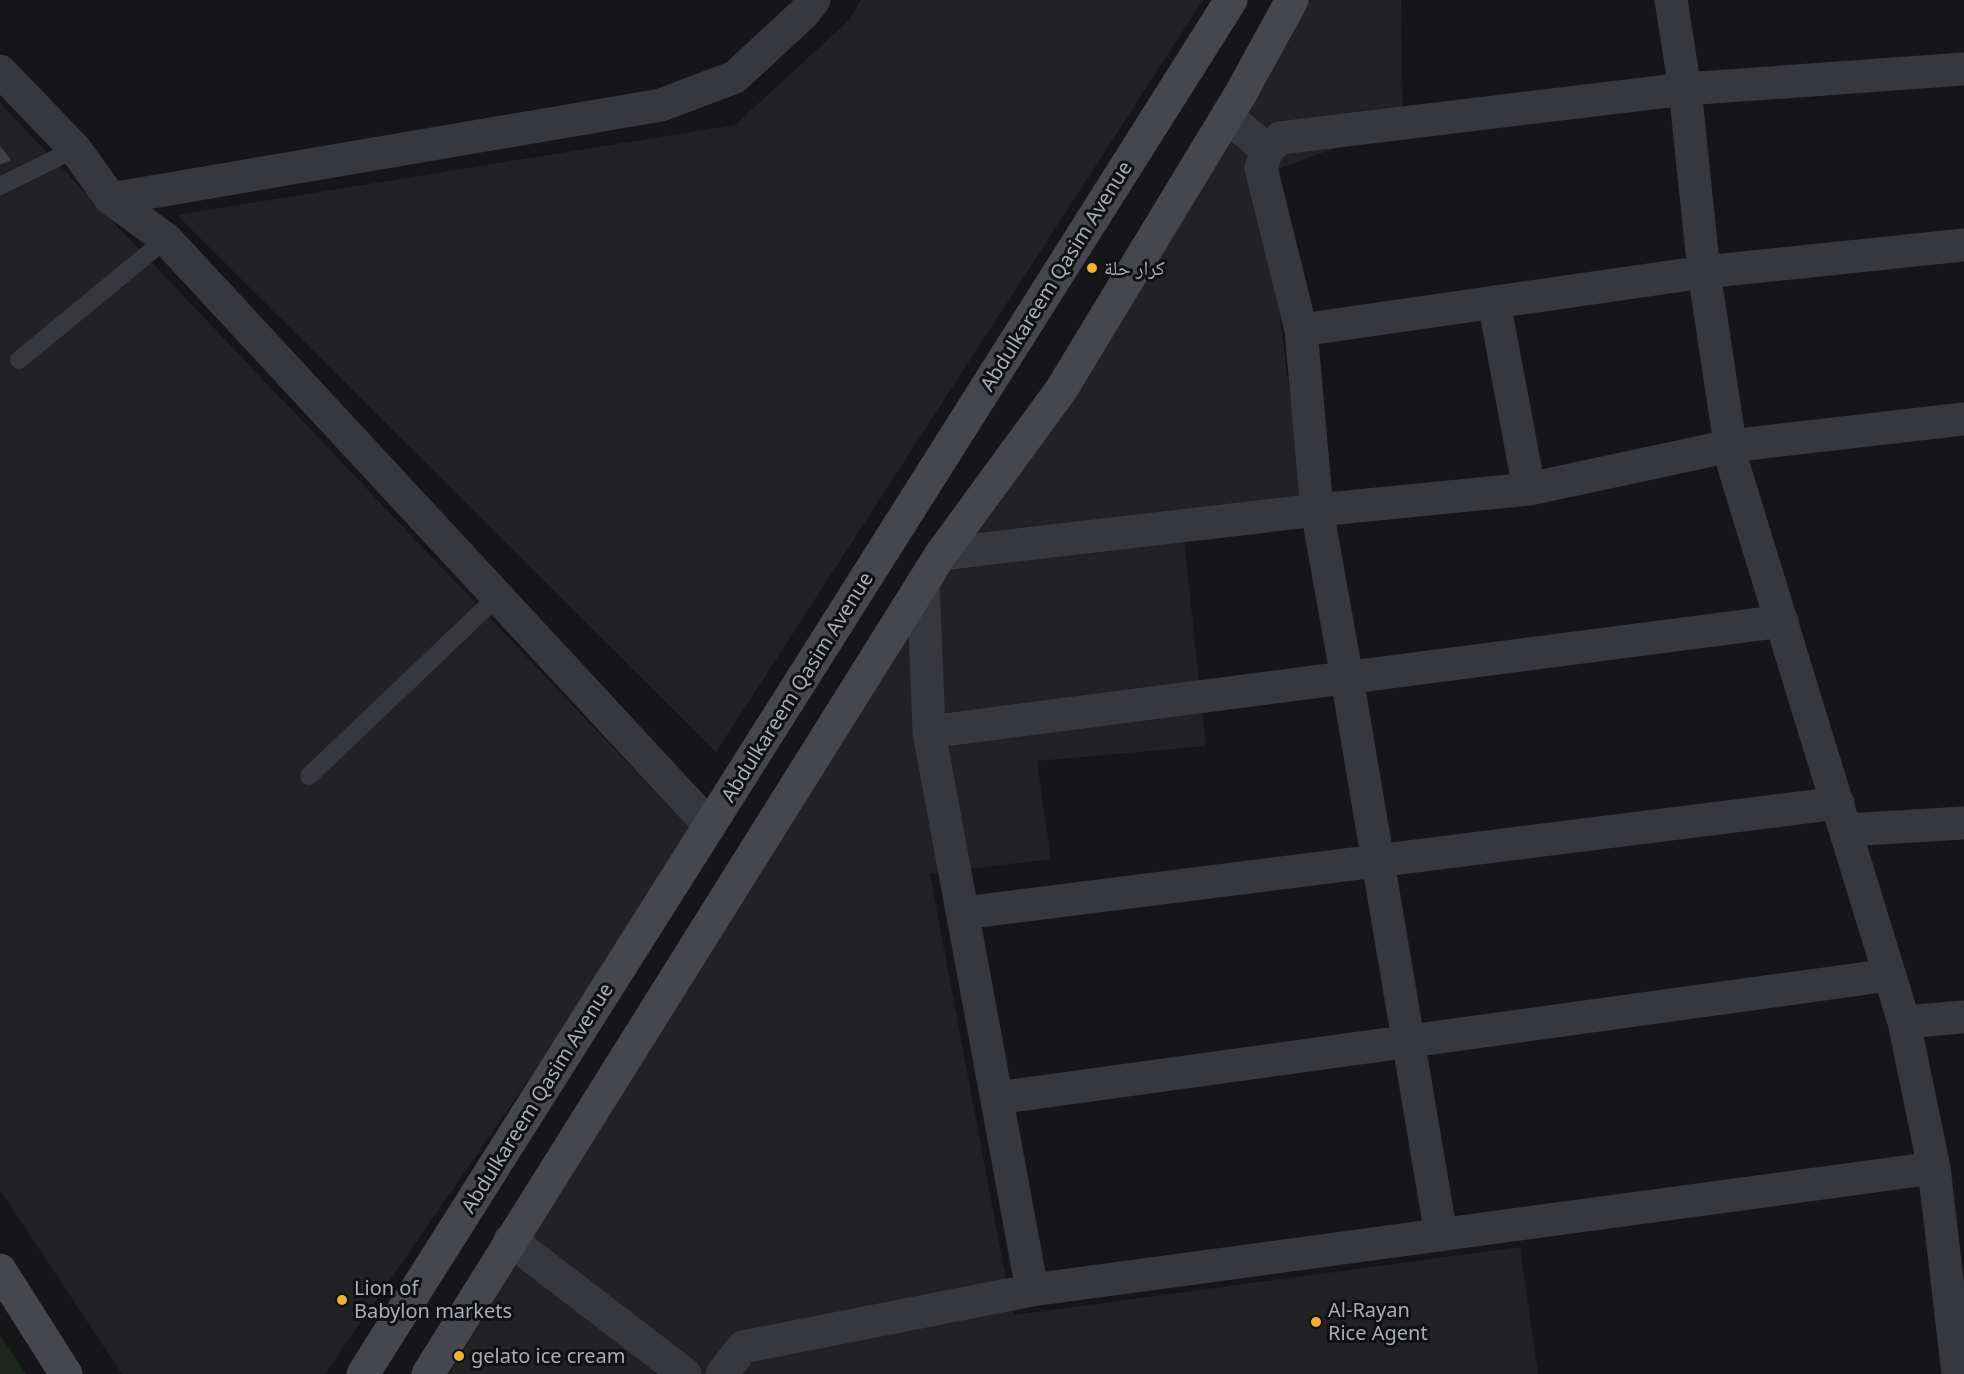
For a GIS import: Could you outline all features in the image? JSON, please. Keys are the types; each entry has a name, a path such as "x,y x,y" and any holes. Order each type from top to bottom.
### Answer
{"main road":[{"name":"Abdulkareem Qasim Avenue","path":"363,1374 1231,0"},
{"path":"428,1374 940,554 1060,390 1227,116 1292,0"},
{"path":"0,1270 66,1374"}],"street":[{"path":"1671,0 1685,89 1704,272 1733,464 1904,1022 1934,1168 1952,1218 1958,1374"},
{"path":"111,200 662,105 735,77 804,4"},
{"path":"1442,1235 1317,510 1301,330 1261,168 1267,150 1280,138 1685,89 1964,69"},
{"path":"0,71 75,149 111,200 166,239 709,825"},
{"path":"1227,116 1267,150"},
{"path":"1301,330 1704,272 1964,245"},
{"path":"1494,302 1529,489"},
{"path":"940,554 1317,510 1529,489 1730,446 1964,419"},
{"path":"923,582 928,732 1032,1290"},
{"path":"928,732 1782,621"},
{"path":"963,913 1378,860 1842,816 1964,823"},
{"path":"997,1098 1889,975"},
{"path":"1904,1022 1964,1017"},
{"path":"722,1374 743,1347 1032,1290 1934,1168"},
{"path":"510,1240 685,1374"}],"lane":[{"path":"0,186 75,149"},
{"path":"19,360 166,239"},
{"path":"309,776 497,597"}],"shaded area":[{"path":"861,0 1203,0 716,752 177,215 735,125 848,21"},
{"path":"1310,0 1401,0 1403,123 1262,175 1303,499 1184,539 1206,746 1037,761 1051,859 930,874 1014,1315 1520,1247 1538,1374 449,1374 886,643"},
{"path":"0,103 697,836 325,1374 122,1374 0,1190"},
{"path":"0,1335 26,1374 0,1374"}],"building":[{"path":"0,146 11,160 0,165"}],"place":[{"name":"كرار حلة","path":"1092,268"},
{"name":"Lion of Babylon markets","path":"342,1300"},
{"name":"Al-Rayan Rice Agent","path":"1316,1322"},
{"name":"gelato ice cream","path":"459,1356"}]}
